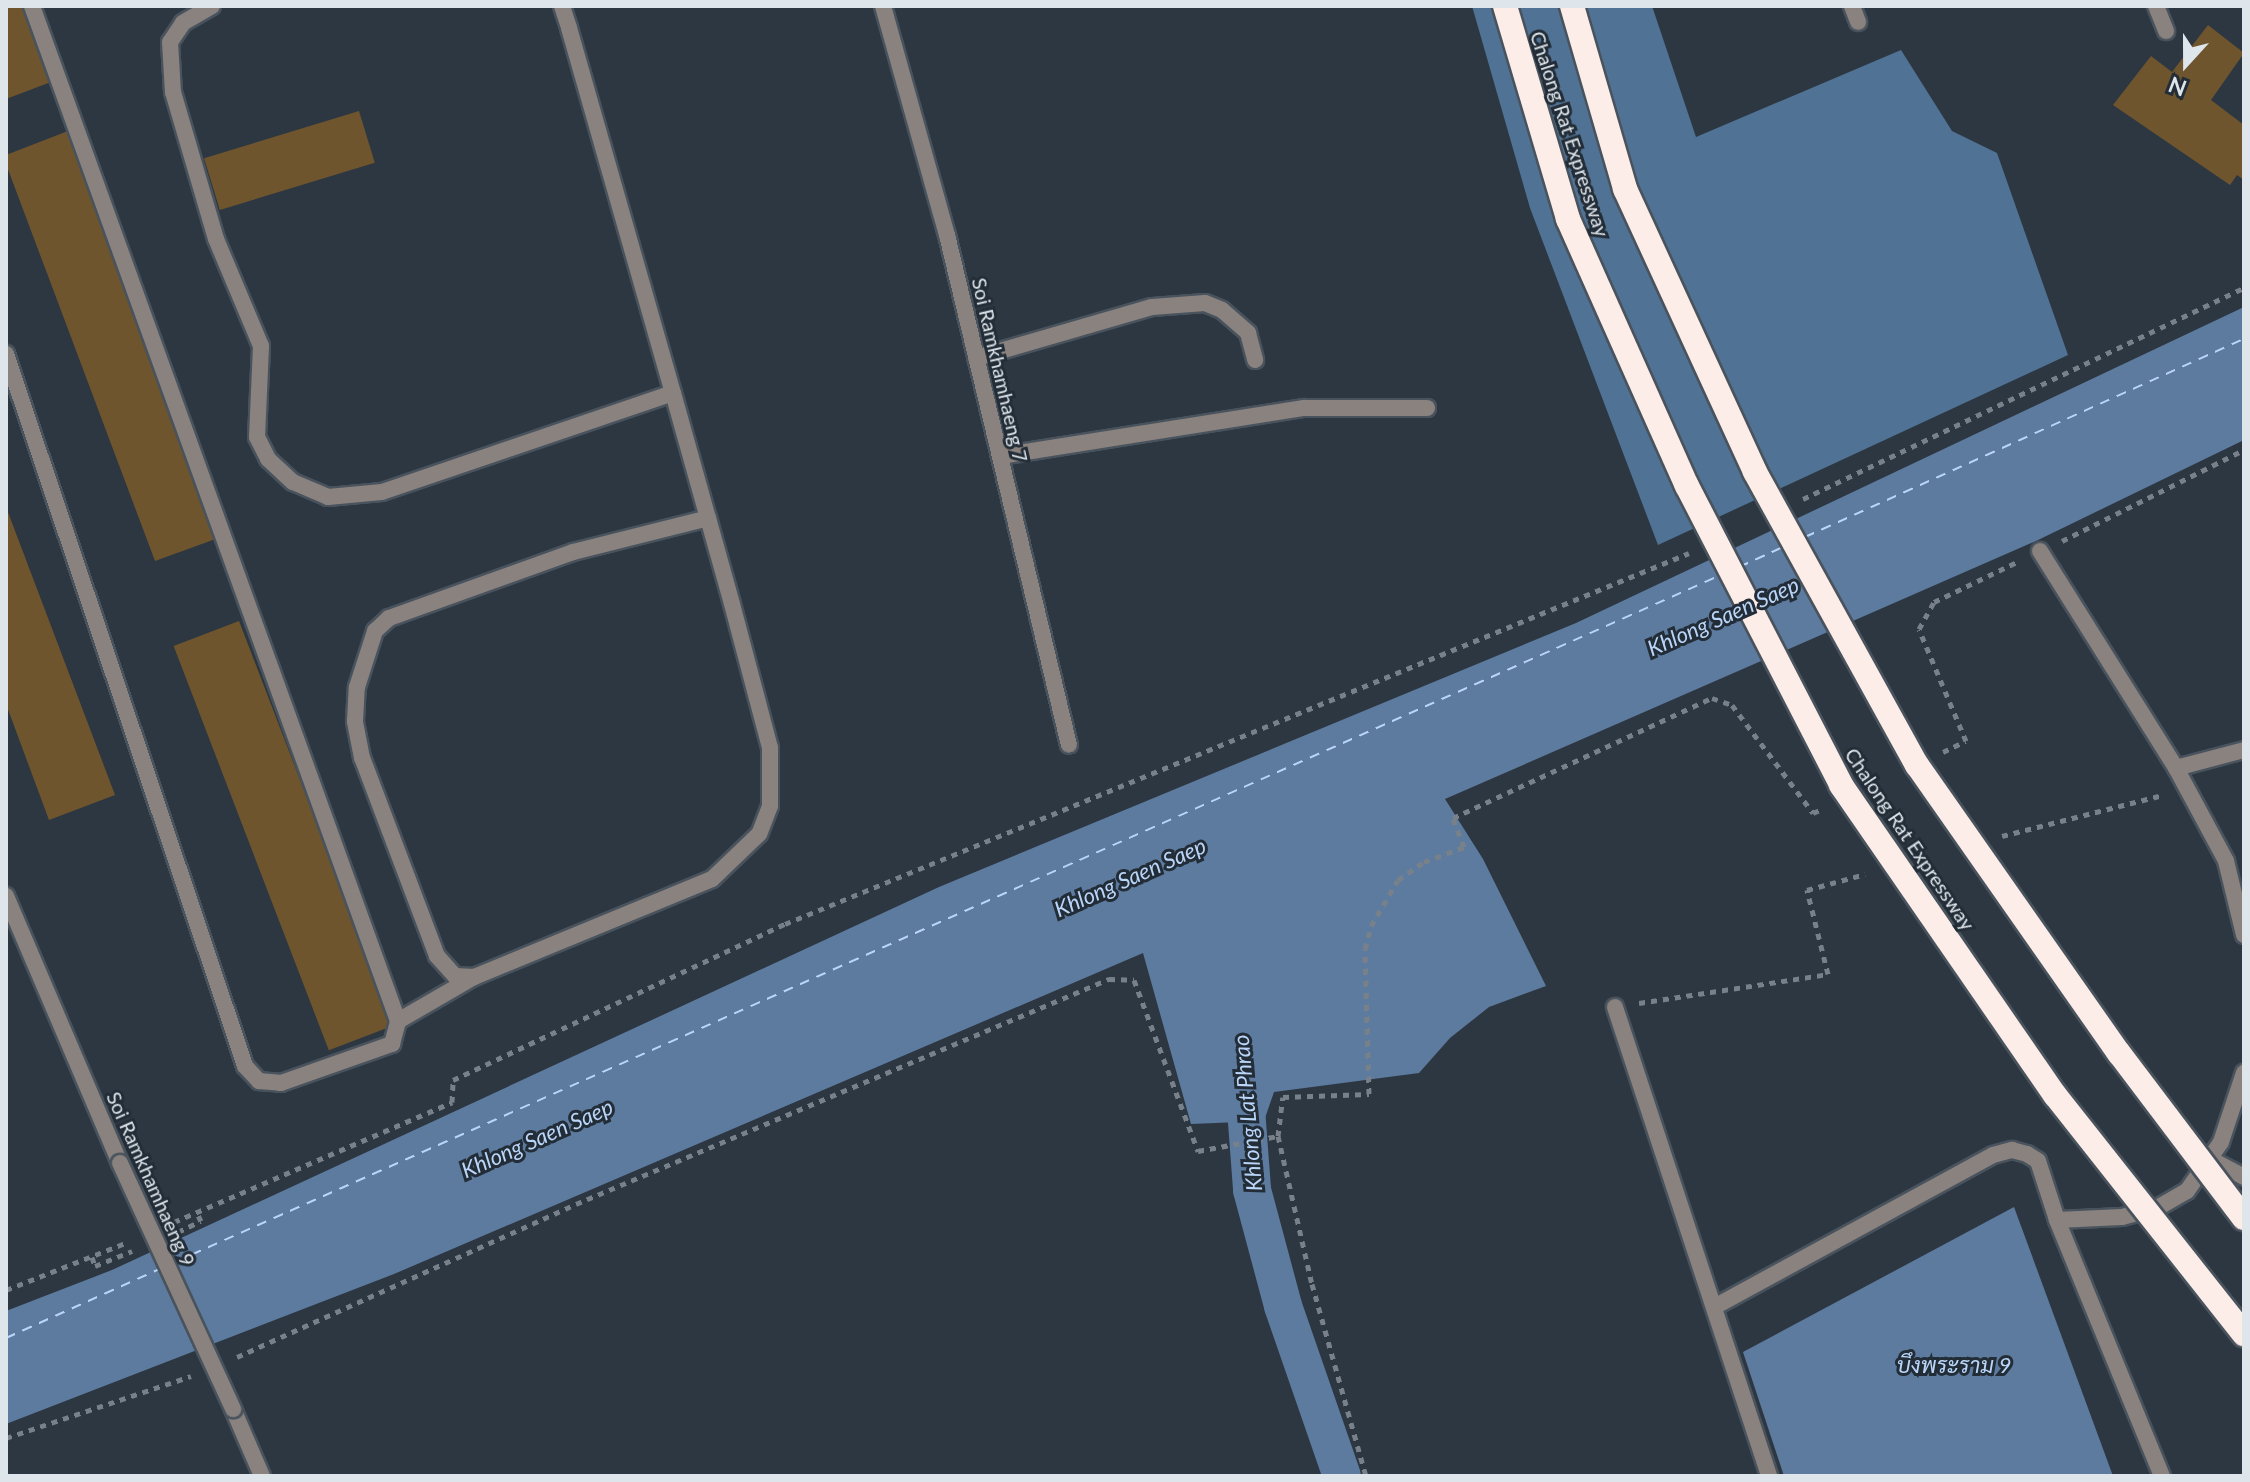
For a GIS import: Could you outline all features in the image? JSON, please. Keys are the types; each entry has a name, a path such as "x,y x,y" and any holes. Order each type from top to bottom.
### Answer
{"highway":[{"name":"Chalong Rat Expressway","path":"1505,6 1568,219 1687,486 1841,785 2055,1095 2244,1334"},
{"name":"Chalong Rat Expressway","path":"1572,6 1625,189 1755,472 1901,737 2119,1053 2244,1218"}],"street":[{"path":"6,354 245,1066 259,1081 281,1083 392,1044 398,1021 32,6"},
{"path":"212,6 183,23 170,42 173,92 216,239 261,346 257,437 268,459 293,482 328,497 382,492 673,393"},
{"path":"398,1021 474,977 712,879 759,834 770,806 770,748 673,393 562,6"},
{"name":"Soi Ramkhamhaeng 7","path":"883,6 976,358 1069,745"},
{"path":"2156,6 2166,31"},
{"path":"976,358 1152,307 1205,303 1222,310 1248,333 1255,360"},
{"path":"1000,456 1304,408 1427,408"},
{"path":"474,977 455,976 441,965 362,758 355,721 357,687 375,631 389,618 573,552 708,518"},
{"path":"2040,551 2176,768 2226,861 2244,935"},
{"path":"2176,768 2244,750"},
{"name":"Soi Ramkhamhaeng 9","path":"6,896 120,1163 262,1476"},
{"path":"1615,1007 1716,1306 1769,1476"},
{"path":"2057,1220 2122,1217 2159,1207 2187,1191 2212,1160 2229,1124 2244,1073"},
{"path":"1716,1306 2005,1151 2038,1161 2057,1220 2162,1476"},
{"path":"2212,1160 2244,1177"}],"path":[{"path":"1794,503 2244,288"},
{"path":"1934,602 2244,450"},
{"path":"171,1224 452,1102 453,1080 785,924 1695,550"},
{"path":"1366,1476 1312,1284 1278,1136 1283,1097 1369,1094 1365,949 1371,926 1398,880 1424,862 1464,847 1453,818 1712,698"},
{"path":"222,1363 576,1204 1109,979 1134,980 1198,1151 1278,1136"},
{"path":"6,1290 131,1240"},
{"path":"92,1257 95,1266 156,1242"},
{"path":"6,1438 193,1375"}],"shaded area":[{"path":"1472,6 1652,6 1696,137 1901,50 1952,131 1997,153 2068,355 1658,545 1530,208"}],"water":[{"name":"Khlong Saen Saep","path":"2244,307 2244,440 2036,541 1445,799 1483,859 1546,986 1489,1007 1450,1038 1419,1073 1274,1092 1264,1121 1191,1124 1143,953 394,1274 6,1424 6,1311 112,1270 939,887 1576,623"},
{"name":"บึงพระราม 9","path":"2014,1207 2113,1476 1784,1476 1743,1352"}],"building":[{"path":"6,6 31,6 59,79 6,99"},
{"path":"2208,25 2244,53 2211,100 2244,125 2244,180 2237,175 2230,185 2113,105 2151,56 2172,72"},
{"path":"359,111 375,163 220,210 204,158"},
{"path":"68,131 221,537 155,561 6,164 6,155"},
{"path":"6,507 115,795 49,820 6,704"},
{"path":"239,621 394,1025 329,1050 174,646"}],"waterway":[{"name":"Khlong Lat Phrao","path":"1243,1069 1252,1190 1283,1306 1342,1476"}],"ferry route":[{"path":"1805,537 2244,339"},
{"path":"1739,567 1785,546"},
{"path":"175,1262 1719,576"},
{"path":"6,1338 162,1268"}]}
